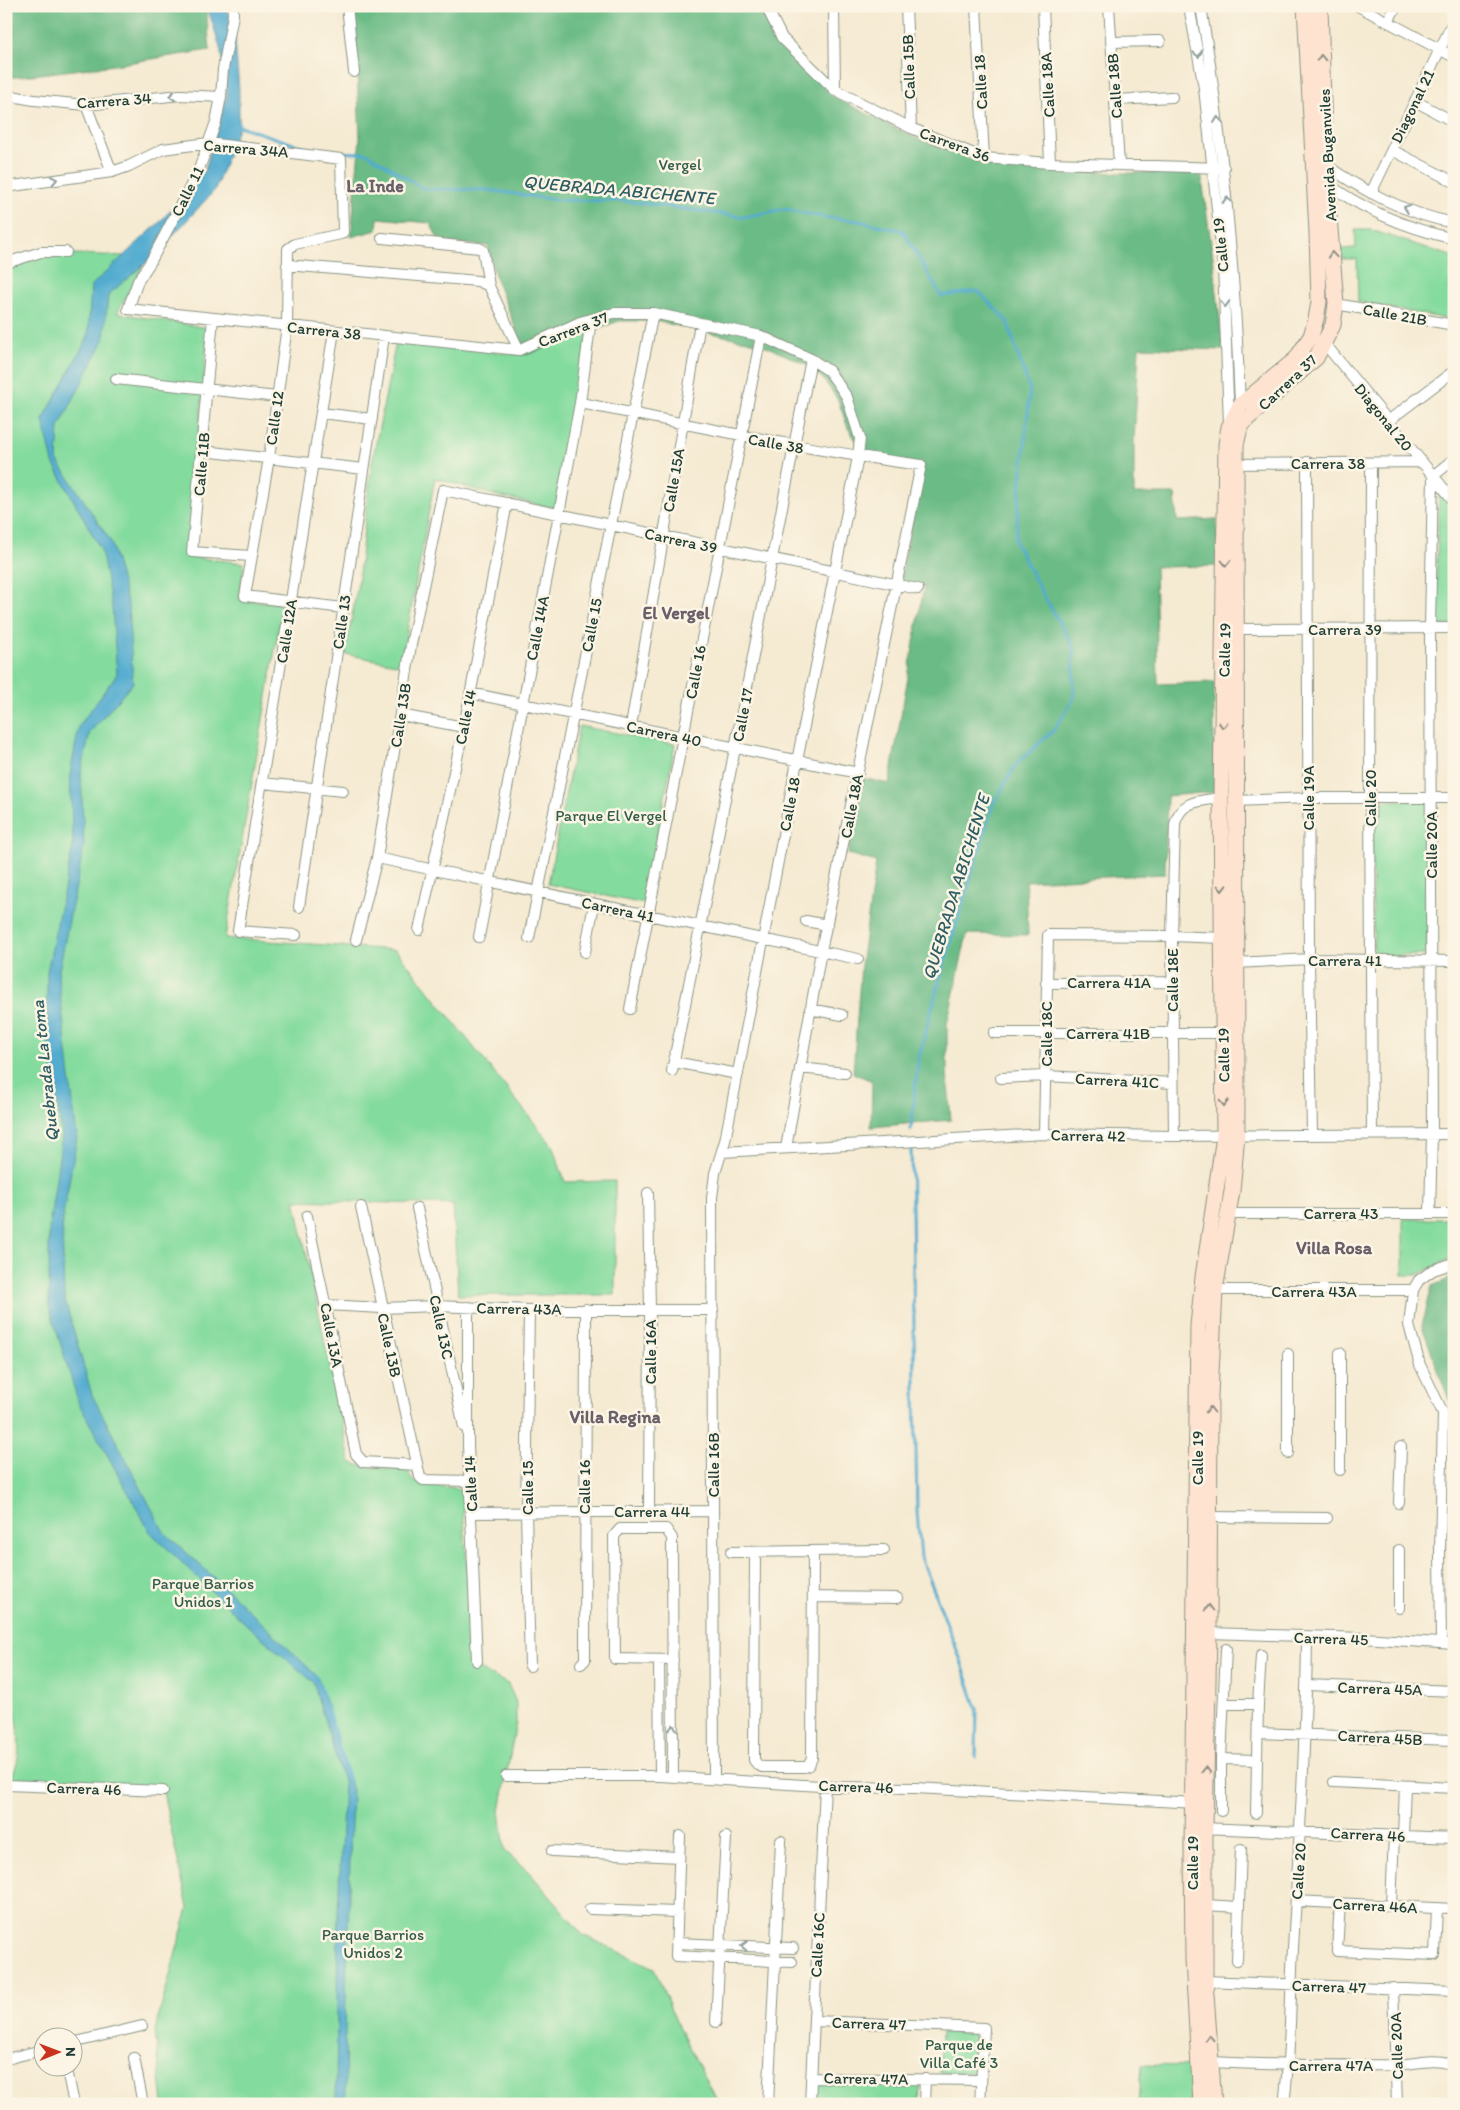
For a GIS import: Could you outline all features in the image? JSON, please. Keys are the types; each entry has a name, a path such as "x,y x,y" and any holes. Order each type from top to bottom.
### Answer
{"main road":[{"name":"Avenida Buganviles","path":"1305,6 1312,155 1328,184 1336,304"},
{"name":"Avenida Buganviles","path":"1319,302 1320,6"},
{"name":"Carrera 37","path":"1235,428 1240,406 1296,359 1311,336 1319,302"},
{"name":"Carrera 37","path":"1235,428 1316,358 1325,344 1333,325 1336,304"},
{"name":"Calle 19","path":"1200,2104 1193,1959 1199,1828 1198,1326 1203,1277 1218,1188 1231,1135 1222,1033 1223,938 1237,629 1235,428"},
{"name":"Calle 19","path":"1199,1803 1207,1730 1209,1633 1208,1517 1212,1336 1215,1290 1228,1214 1236,963 1229,800 1225,469 1226,444 1235,428"},
{"name":"Calle 19","path":"1199,1828 1205,1905 1205,1981 1214,2104"}],"street":[{"path":"347,6 354,72"},
{"name":"Carrera 36","path":"766,6 782,38 835,90 911,128 984,158 1119,166 1224,168"},
{"path":"834,6 835,90"},
{"name":"Calle 15B","path":"906,6 911,128"},
{"name":"Calle 18","path":"976,6 984,158"},
{"name":"Calle 18A","path":"1043,6 1050,163"},
{"name":"Calle 18B","path":"1109,6 1119,166"},
{"name":"Calle 19","path":"1189,6 1204,88 1223,265 1235,428"},
{"name":"Calle 19","path":"1201,6 1214,86 1224,168 1233,262 1240,406"},
{"path":"1358,6 1454,57"},
{"path":"1388,22 1396,6"},
{"name":"Calle 11","path":"128,310 138,281 151,261 198,172 210,143 221,97 223,69 233,11"},
{"name":"Diagonal 21","path":"1371,193 1454,20"},
{"path":"1111,42 1160,41"},
{"name":"Carrera 34","path":"6,95 86,105 180,95 221,97"},
{"path":"1114,100 1172,97"},
{"path":"1415,101 1454,122"},
{"path":"86,105 112,172"},
{"name":"Carrera 34A","path":"6,187 112,172 163,149 210,143 241,145 341,159 343,232 295,244"},
{"path":"1392,150 1454,182"},
{"path":"1319,169 1408,209 1454,223"},
{"path":"1328,184 1378,214 1414,228 1454,239"},
{"name":"Carrera 37","path":"382,238 483,250 489,286 519,350 591,319 614,313 653,313 761,336 811,358 829,371 847,397 860,438 858,457"},
{"name":"Calle 12","path":"291,602 245,596 269,458 288,326 288,248 295,244"},
{"path":"6,263 41,252 66,252"},
{"path":"287,265 478,281 489,286"},
{"name":"Calle 21B","path":"1336,304 1454,325"},
{"name":"Carrera 38","path":"128,310 519,350"},
{"name":"Calle 15","path":"529,938 653,313"},
{"name":"Calle 11B","path":"214,318 192,552 251,556"},
{"name":"Calle 14A","path":"479,937 580,403 591,319"},
{"name":"Calle 15A","path":"631,726 700,323"},
{"name":"Calle 12A","path":"296,935 238,931 334,331"},
{"name":"Calle 13","path":"299,907 384,336"},
{"name":"Calle 16","path":"630,1009 761,336"},
{"name":"Diagonal 20","path":"1311,336 1325,344 1454,502"},
{"name":"Calle 17","path":"738,1074 673,1066 811,358"},
{"path":"1388,421 1454,371"},
{"path":"116,379 277,397"},
{"name":"Calle 38","path":"580,403 794,446 921,466"},
{"path":"321,413 372,419"},
{"path":"202,451 364,469"},
{"name":"Calle 18","path":"722,1152 858,457"},
{"path":"1434,476 1454,459"},
{"name":"Calle 19A","path":"1307,462 1309,628 1308,959 1312,1134"},
{"name":"Carrera 38","path":"1235,464 1422,462"},
{"name":"Calle 20","path":"1371,463 1370,799 1372,1134"},
{"name":"Calle 18A","path":"786,1148 821,951 921,466"},
{"name":"Calle 20A","path":"1430,1213 1432,1134 1430,628 1434,476"},
{"name":"Carrera 39","path":"443,490 918,589"},
{"name":"Calle 13B","path":"356,940 377,858 411,645 443,490"},
{"name":"Calle 14","path":"419,930 464,727 507,503"},
{"path":"291,602 343,608"},
{"name":"Carrera 39","path":"1237,629 1454,628"},
{"name":"Carrera 40","path":"470,693 858,773"},
{"path":"400,715 464,727"},
{"path":"262,783 343,791"},
{"path":"1229,800 1454,798"},
{"name":"Calle 18E","path":"1174,1136 1172,936 1175,824 1177,816 1183,808 1192,802 1229,800"},
{"name":"Carrera 41","path":"377,858 858,959"},
{"path":"585,952 594,904"},
{"path":"806,921 827,925"},
{"name":"Calle 18C","path":"1044,1134 1048,935 1172,936"},
{"path":"1172,936 1223,938"},
{"name":"Carrera 41","path":"1236,963 1308,959 1454,961"},
{"name":"Carrera 41A","path":"1046,982 1172,982"},
{"path":"810,1009 842,1015"},
{"name":"Carrera 41B","path":"994,1033 1222,1033"},
{"path":"800,1068 845,1073"},
{"name":"Carrera 41C","path":"1001,1078 1046,1076 1173,1083"},
{"name":"Carrera 42","path":"722,1152 1044,1134 1174,1136 1454,1134"},
{"name":"Calle 16B","path":"714,1779 712,1198 715,1174 722,1152"},
{"name":"Calle 16A","path":"648,1193 650,1310 649,1511"},
{"name":"Calle 13B","path":"360,1208 420,1477 423,1480 470,1481"},
{"name":"Calle 13C","path":"417,1208 468,1445"},
{"name":"Carrera 43","path":"1228,1214 1454,1214"},
{"name":"Calle 13A","path":"306,1216 356,1454 363,1462 417,1465"},
{"path":"1441,1643 1440,1550 1443,1413 1420,1365 1409,1325 1412,1290 1419,1280 1433,1270 1454,1263"},
{"name":"Carrera 43A","path":"1215,1290 1412,1290"},
{"name":"Carrera 43A","path":"326,1305 382,1308 437,1306 529,1310 713,1310"},
{"name":"Calle 14","path":"468,1307 468,1445 477,1661"},
{"name":"Calle 16","path":"581,1664 585,1660 586,1309"},
{"name":"Calle 15","path":"529,1310 526,1512 530,1666"},
{"path":"1340,1353 1340,1470"},
{"path":"1288,1354 1288,1453"},
{"path":"1399,1503 1401,1447"},
{"name":"Carrera 44","path":"471,1513 713,1511"},
{"path":"1208,1517 1327,1518"},
{"path":"673,1660 615,1659 614,1536 620,1529 666,1529 672,1535 673,1660 673,1777"},
{"path":"731,1552 884,1550"},
{"path":"1399,1550 1400,1608"},
{"path":"755,1552 754,1760 762,1767 805,1767 809,1765 812,1758 813,1551"},
{"path":"813,1596 897,1598"},
{"name":"Carrera 45","path":"1209,1633 1308,1638 1364,1638 1454,1644"},
{"name":"Calle 20","path":"1284,2104 1289,2066 1291,1985 1306,1733 1308,1638"},
{"path":"1222,1811 1221,1759 1226,1649"},
{"path":"1256,1813 1261,1655"},
{"path":"660,1660 660,1776"},
{"name":"Carrera 45A","path":"1307,1685 1454,1691"},
{"path":"1224,1704 1258,1704"},
{"path":"1207,1730 1223,1729"},
{"name":"Carrera 45B","path":"1258,1733 1306,1733 1454,1740"},
{"path":"1221,1759 1257,1760"},
{"name":"Carrera 46","path":"506,1776 660,1776 825,1786 915,1788 1199,1803"},
{"path":"1334,1782 1454,1788"},
{"name":"Carrera 46","path":"6,1785 163,1791"},
{"name":"Calle 16C","path":"810,2104 825,1786"},
{"path":"1391,1906 1405,1786"},
{"name":"Carrera 46","path":"1199,1828 1454,1838"},
{"path":"680,1836 676,1956 792,1962"},
{"path":"716,2022 726,1837"},
{"path":"768,2104 782,1841"},
{"path":"1237,1960 1241,1848"},
{"path":"552,1851 679,1858"},
{"name":"Carrera 46A","path":"1296,1901 1454,1909"},
{"path":"1340,1903 1337,1951 1435,1955 1437,1908"},
{"path":"1205,1905 1239,1907"},
{"path":"590,1909 677,1912"},
{"path":"676,1943 792,1948"},
{"name":"Carrera 47","path":"1205,1981 1454,1991"},
{"name":"Calle 20A","path":"1393,1988 1397,2104"},
{"name":"Carrera 47","path":"814,2021 984,2028 981,2080"},
{"path":"82,2041 142,2026"},
{"path":"6,2059 32,2052"},
{"path":"134,2058 143,2104"},
{"name":"Carrera 47A","path":"1211,2062 1289,2066 1397,2065 1440,2060 1452,2067"},
{"path":"69,2078 74,2104"},
{"name":"Carrera 47A","path":"811,2078 981,2080"},
{"path":"924,2104 925,2079"},
{"path":"980,2104 981,2080"}],"green space":[{"path":"6,6 206,6 210,50 107,66 6,78"},
{"name":"Vergel","path":"354,6 763,6 779,38 832,96 913,137 983,164 1115,173 1201,173 1214,265 1223,350 1139,347 1134,442 1134,494 1175,494 1177,521 1217,519 1217,566 1155,567 1158,684 1214,682 1214,792 1167,796 1165,874 1026,881 1028,935 967,934 947,1024 947,1073 951,1120 871,1127 872,1081 853,1073 861,965 876,862 848,854 862,778 889,784 924,586 900,582 923,465 864,453 848,428 838,400 824,380 808,365 761,344 656,321 619,321 526,355 496,279 488,246 440,242 430,223 378,218 377,230 351,237 360,138"},
{"path":"1355,230 1371,230 1454,257 1454,268 1449,288 1454,290 1452,320 1358,302 1357,259 1342,259 1342,249 1356,248"},
{"name":"Parque Barrios Unidos 1","path":"52,253 148,257 117,313 208,328 189,557 244,563 239,599 283,604 225,938 396,950 552,1145 565,1182 615,1181 615,1295 458,1295 453,1205 295,1200 350,1461 356,1465 408,1471 411,1479 416,1483 462,1489 473,1660 477,1668 508,1684 516,1702 516,1723 500,1811 505,1851 530,1873 583,1935 654,1968 678,2026 719,2104 163,2104 155,2030 188,1908 163,1792 11,1781 17,1761 19,1742 13,1702 6,1688 6,269"},
{"path":"588,332 555,508 501,497 435,478 401,665 345,654 358,583 371,468 396,342 526,355"},
{"path":"1439,491 1454,508 1454,625 1435,625"},
{"name":"Parque El Vergel","path":"579,726 675,744 644,904 548,884"},
{"path":"1430,800 1427,955 1374,956 1371,801"},
{"path":"1403,1219 1454,1219 1454,1257 1417,1275 1403,1275"},
{"path":"1454,1277 1454,1400 1449,1400 1422,1326 1432,1286"},
{"name":"Parque de Villa Café 3","path":"941,2032 979,2034 976,2074 940,2073"},
{"path":"1142,2065 1190,2066 1191,2104 1139,2104"},
{"path":"818,2084 920,2085 919,2104 817,2104"}],"water":[{"path":"207,6 225,6 234,27 239,89 239,126 215,190 153,257 108,295 104,340 59,427 57,460 111,542 128,605 133,683 90,732 81,774 84,846 58,975 77,1138 62,1221 64,1297 92,1395 164,1532 318,1677 352,1790 345,2032 346,2104 336,2104 338,1912 344,1784 313,1682 247,1625 150,1532 79,1404 49,1306 49,1228 62,1136 47,1031 47,972 73,846 70,775 79,726 117,674 112,607 101,550 53,463 43,420 88,337 91,286 162,220 205,170 227,94 220,47"}],"waterway":[{"name":"QUEBRADA ABICHENTE","path":"238,123 239,126 315,151"},
{"name":"QUEBRADA ABICHENTE","path":"321,152 367,153 424,189 487,190 557,200 626,201 744,217 785,209 822,217 859,221 903,231 941,296 978,291 1007,321 1030,391 1015,542 1073,646 1074,698 1053,731 1017,763 993,804 940,978 918,1061 911,1130"},
{"path":"911,1145 917,1512 921,1557 977,1708 976,1757"},
{"name":"Quebrada La toma","path":"316,1676 323,1695"},
{"name":"Quebrada La toma","path":"326,1704 338,1743"},
{"name":"Quebrada La toma","path":"340,1749 349,1781"}],"district":[{"name":"La Inde","path":"375,186"},
{"name":"El Vergel","path":"676,613"},
{"name":"Villa Rosa","path":"1334,1248"},
{"name":"Villa Regina","path":"615,1417"}],"park label":[{"name":"Parque Barrios Unidos 2","path":"373,1943"}]}
